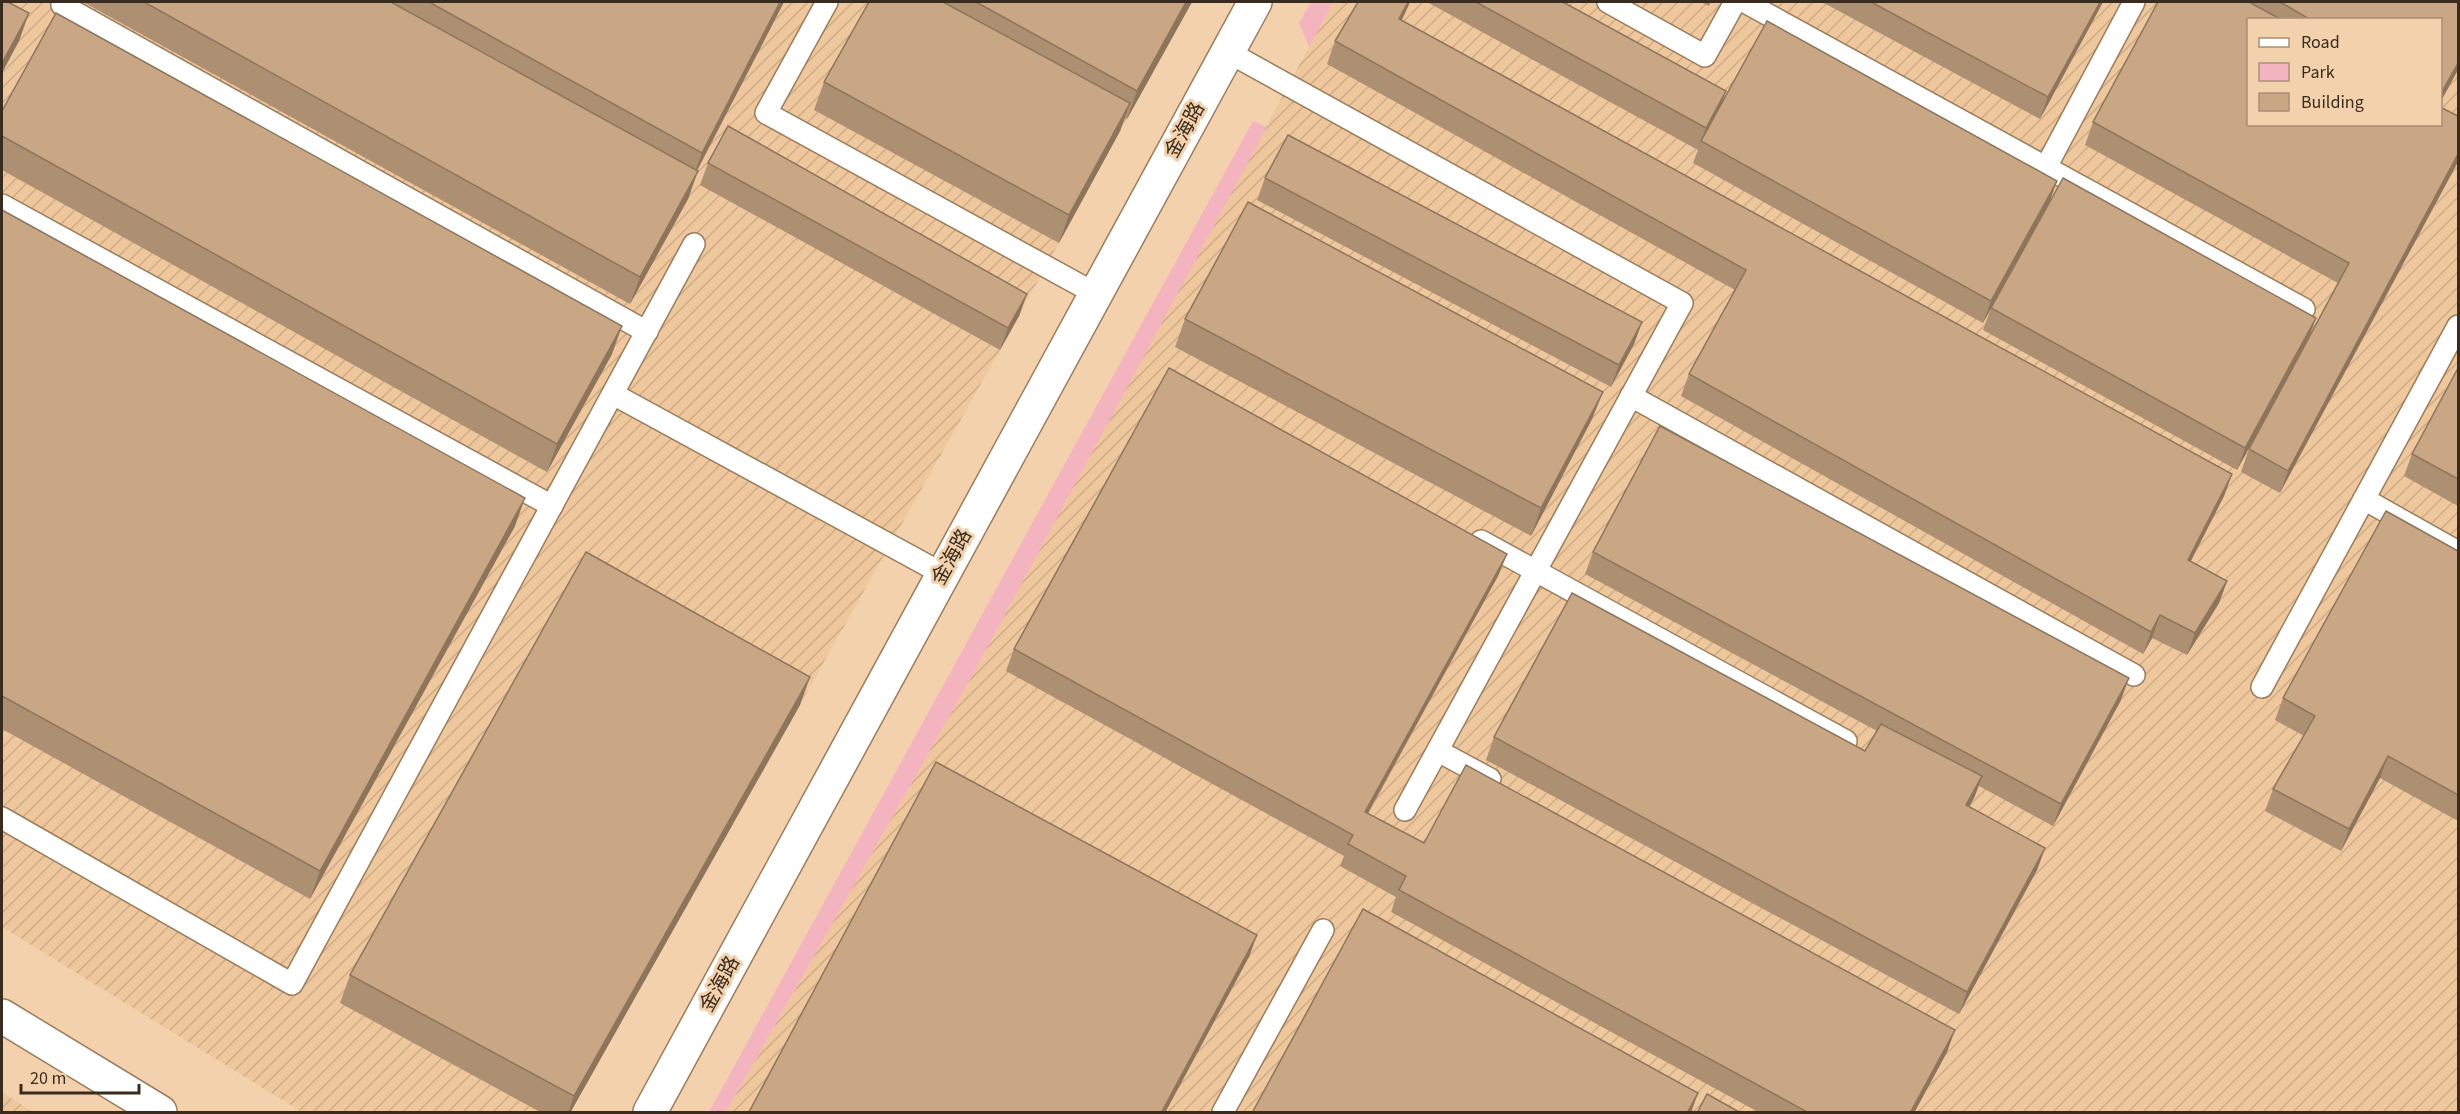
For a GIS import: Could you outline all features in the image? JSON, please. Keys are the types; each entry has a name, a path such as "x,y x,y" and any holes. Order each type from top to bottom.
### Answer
{"street":[{"name":"金海路","path":"650,1113 1255,2"},
{"path":"2,1016 160,1113"}],"lane":[{"path":"827,2 766,113 1096,294"},
{"path":"1608,2 1705,56 1735,2"},
{"path":"1745,2 2304,309"},
{"path":"2046,167 2134,2"},
{"path":"62,5 647,332"},
{"path":"1227,52 1682,303 1405,810"},
{"path":"2,205 552,506"},
{"path":"2,818 292,984 694,244"},
{"path":"2262,687 2458,326"},
{"path":"613,394 943,574"},
{"path":"1631,396 2134,675"},
{"path":"2364,500 2458,552"},
{"path":"1462,531 1846,741"},
{"path":"1438,751 1510,790"},
{"path":"1223,1113 1323,930"}],"shaded area":[{"path":"2,2 1191,2 1000,350 570,1112 302,1112 2,927"},
{"path":"1333,2 2458,2 2458,1112 726,1112 973,674"},
{"path":"2,1092 33,1112 2,1112"}],"green space":[{"path":"1311,2 1333,2 1309,47 1299,23"},
{"path":"1253,121 1267,127 973,674 726,1112 709,1112"}],"building":[{"path":"2,2 8,2 29,13 2,63"},
{"path":"144,2 391,2 698,171 640,277"},
{"path":"429,2 780,2 702,153"},
{"path":"869,2 943,2 1130,103 1069,215 824,82"},
{"path":"976,2 1186,2 1137,91"},
{"path":"1358,2 1408,2 1399,19 2232,474 2188,560 2227,581 2195,633 2160,615 2151,632 1689,374 1746,270 1335,41"},
{"path":"1476,2 1563,2 1726,91 1706,128"},
{"path":"1871,2 2100,2 2048,97"},
{"path":"2158,2 2249,2 2278,18 2247,18 2247,126 2442,126 2442,108 2458,116 2458,154 2288,471 2249,449 2349,263 2093,122"},
{"path":"2280,2 2458,2 2458,63 2442,91 2442,18 2308,18"},
{"path":"56,13 622,326 557,444 2,136 2,111"},
{"path":"1767,21 2057,181 1991,301 1701,141"},
{"path":"728,126 1027,294 1008,328 708,163"},
{"path":"1288,135 1642,322 1619,365 1265,178"},
{"path":"2063,178 2316,318 2245,448 1991,308"},
{"path":"1248,202 1603,392 1541,508 1185,319"},
{"path":"2,210 525,498 320,871 2,696"},
{"path":"1169,368 1507,554 1365,812 1424,843 1466,765 1955,1030 1910,1113 1809,1113 1399,890 1406,876 1348,844 1353,835 1014,649"},
{"path":"2458,368 2458,479 2412,454"},
{"path":"1660,426 2129,678 2061,804 1593,552"},
{"path":"2386,511 2458,551 2458,795 2388,756 2349,829 2273,789 2315,716 2283,698"},
{"path":"586,552 810,677 574,1096 350,975"},
{"path":"1572,593 1865,751 1881,724 1982,776 1966,805 2045,848 1967,992 1494,737"},
{"path":"936,762 1257,935 1161,1113 749,1112"},
{"path":"1363,909 1698,1093 1687,1113 1252,1113"},
{"path":"1707,1094 1741,1113 1697,1113"}]}
